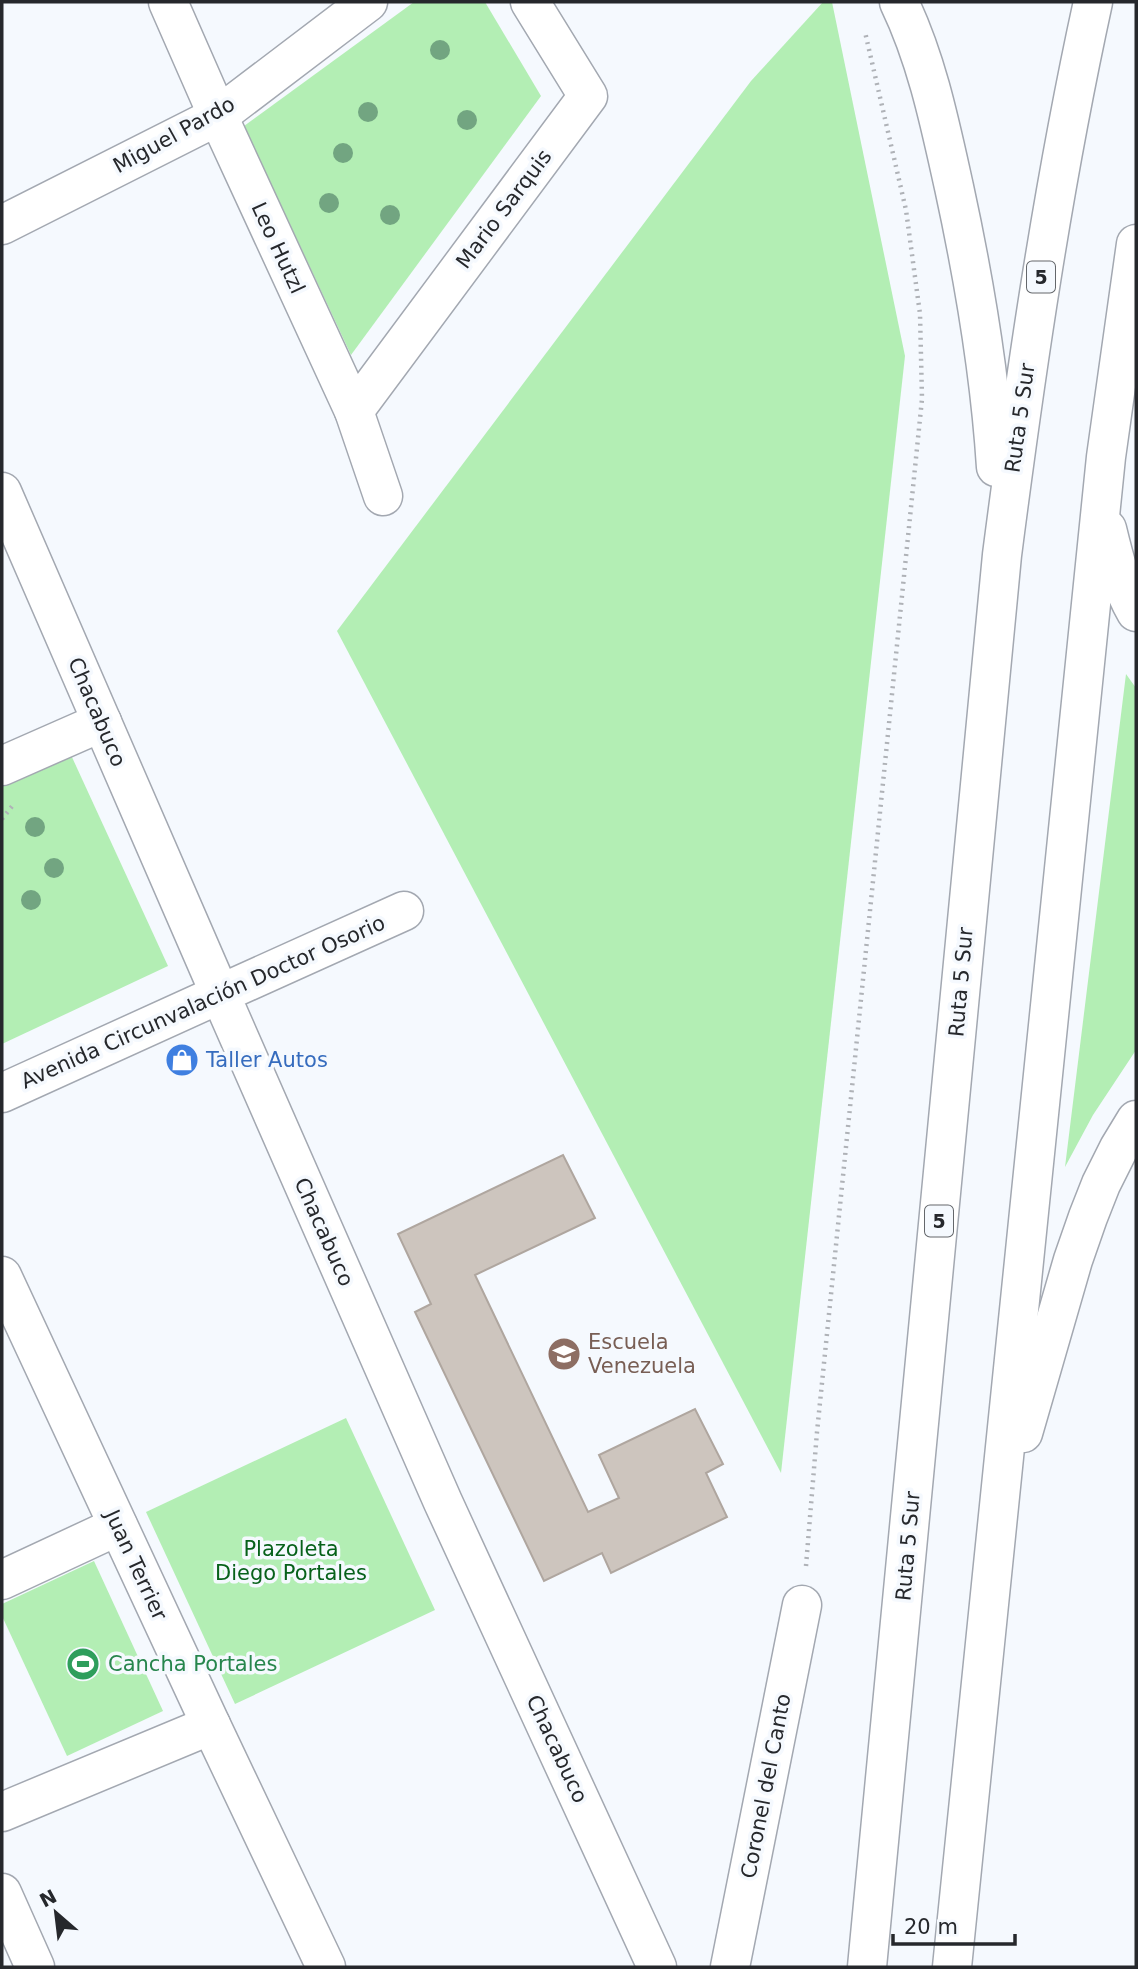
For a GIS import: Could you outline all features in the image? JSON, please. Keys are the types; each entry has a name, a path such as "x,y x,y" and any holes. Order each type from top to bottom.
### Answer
{"main road":[{"name":"Leo Hutzl","path":"167,2 354,411 383,496"},
{"name":"Miguel Pardo","path":"2,225 218,116 368,2"},
{"name":"Mario Sarquis","path":"354,411 588,96 530,2"},
{"path":"900,2 912,29 934,98 964,236 993,414 1002,555"},
{"name":"Ruta 5 Sur","path":"867,1967 1002,555 1023,390 1042,271 1093,2"},
{"path":"952,1967 1106,457 1136,244"},
{"path":"1106,457 1107,529 1115,564 1136,612"},
{"name":"Chacabuco","path":"2,492 443,1502 657,1967"},
{"path":"2,766 102,722"},
{"name":"Avenida Circunvalación Doctor Osorio","path":"2,1093 404,911"},
{"path":"998,1511 1088,1217 1101,1184 1136,1119"},
{"name":"Juan Terrier","path":"2,1276 326,1967"},
{"path":"2,1580 118,1526"},
{"name":"Coronel del Canto","path":"730,1967 802,1605"},
{"path":"2,1812 211,1725"},
{"path":"2,1893 35,1967"}],"path":[{"path":"802,1605 817,1432 922,399 920,314 906,210 864,28"}],"green space":[{"path":"414,2 485,2 541,96 351,355 244,126"},
{"path":"823,2 832,2 905,356 781,1473 337,631 751,81"},
{"path":"1126,674 1136,688 1136,1050 1093,1115 1065,1167"},
{"path":"71,755 168,966 2,1044 2,786"},
{"name":"Plazoleta Diego Portales","path":"346,1418 435,1610 235,1704 146,1512"},
{"name":"Cancha Portales","path":"94,1561 163,1711 67,1756 2,1616 2,1604"}],"building":[{"path":"563,1155 595,1218 475,1275 588,1512 619,1498 599,1455 695,1409 723,1464 706,1473 727,1517 611,1573 602,1553 544,1581 415,1312 431,1304 398,1234"}],"place":[{"name":"Taller Autos","path":"182,1060"},
{"name":"Escuela Venezuela","path":"564,1354"},
{"name":"Cancha Portales","path":"83,1664"}]}
